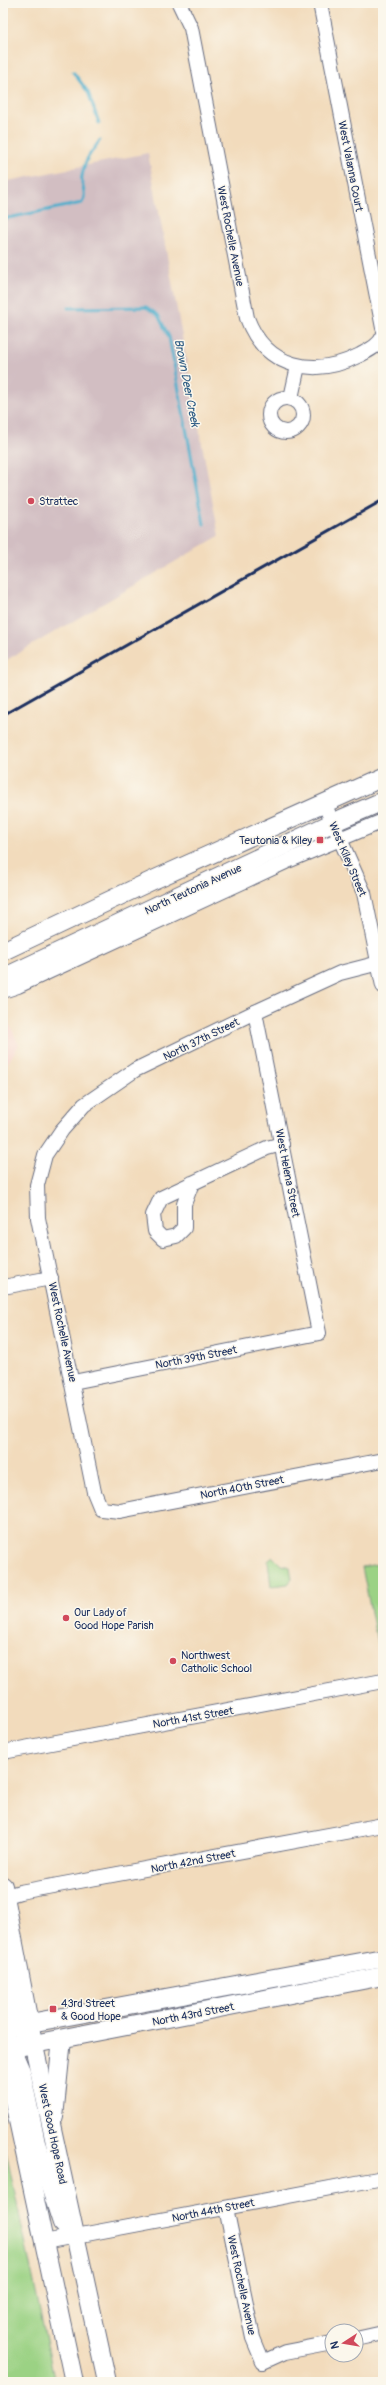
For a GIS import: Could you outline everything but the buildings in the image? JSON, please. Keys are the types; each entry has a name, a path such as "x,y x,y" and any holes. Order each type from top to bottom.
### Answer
{"main road":[{"path":"3,951 383,777"},
{"name":"North Teutonia Avenue","path":"3,978 332,823 383,801"},
{"name":"West Good Hope Road","path":"4,1893 17,2026 34,2044 107,2382"},
{"name":"North 43rd Street","path":"17,2026 383,1958"},
{"path":"3,1960 17,2026"},
{"name":"North 43rd Street","path":"5,2046 34,2044 383,1976"},
{"path":"52,2130 62,2038"},
{"path":"5,2046 6,2081 44,2242 74,2382"},
{"path":"5,2046 21,2071 36,2143 62,2223 76,2236"}],"street":[{"name":"West Rochelle Avenue","path":"179,3 191,28 247,318 251,329 269,351 281,359 298,366 316,367 338,364 380,341"},
{"name":"West Valanna Court","path":"320,3 383,328"},
{"path":"291,398 298,366"},
{"name":"West Kiley Street","path":"324,803 364,893 381,963 383,986"},
{"name":"North Teutonia Avenue","path":"3,991 18,986 290,860 383,821"},
{"name":"North 37th Street","path":"45,1156 62,1130 86,1103 135,1070 340,973 381,963"},
{"name":"West Helena Street","path":"255,1012 319,1333"},
{"path":"192,1183 282,1144"},
{"name":"West Rochelle Avenue","path":"45,1156 37,1185 38,1218 73,1382 94,1492 101,1509"},
{"path":"3,1287 51,1278"},
{"name":"North 39th Street","path":"73,1382 319,1333"},
{"name":"North 40th Street","path":"101,1509 120,1510 383,1460"},
{"name":"North 41st Street","path":"3,1752 383,1681"},
{"name":"North 42nd Street","path":"4,1893 20,1892 383,1825"},
{"name":"North 44th Street","path":"44,2242 383,2178"},
{"name":"West Rochelle Avenue","path":"226,2208 253,2338 264,2362 285,2352 324,2345"},
{"path":"364,2338 383,2334"}],"shaded area":[{"path":"148,153 219,536 3,662 3,182"},
{"path":"3,1010 19,1045 3,1070"}],"green space":[{"path":"273,1557 281,1565 290,1567 292,1579 288,1584 271,1586 268,1561"},
{"path":"383,1563 383,1667 382,1667 362,1567"},
{"path":"3,2138 55,2382 3,2382"}],"waterway":[{"path":"73,72 88,92 99,123"},
{"path":"3,219 82,203 84,199 82,179 85,164 100,140"},
{"name":"Brown Deer Creek","path":"68,308 146,307 158,315 169,337 204,524"}],"railway":[{"path":"3,715 383,500"}],"place":[{"name":"Strattec","path":"31,501"},
{"name":"Teutonia & Kiley","path":"320,840"},
{"name":"Our Lady of Good Hope Parish","path":"66,1618"},
{"name":"Northwest Catholic School","path":"173,1661"},
{"name":"43rd Street & Good Hope","path":"53,2009"}]}
